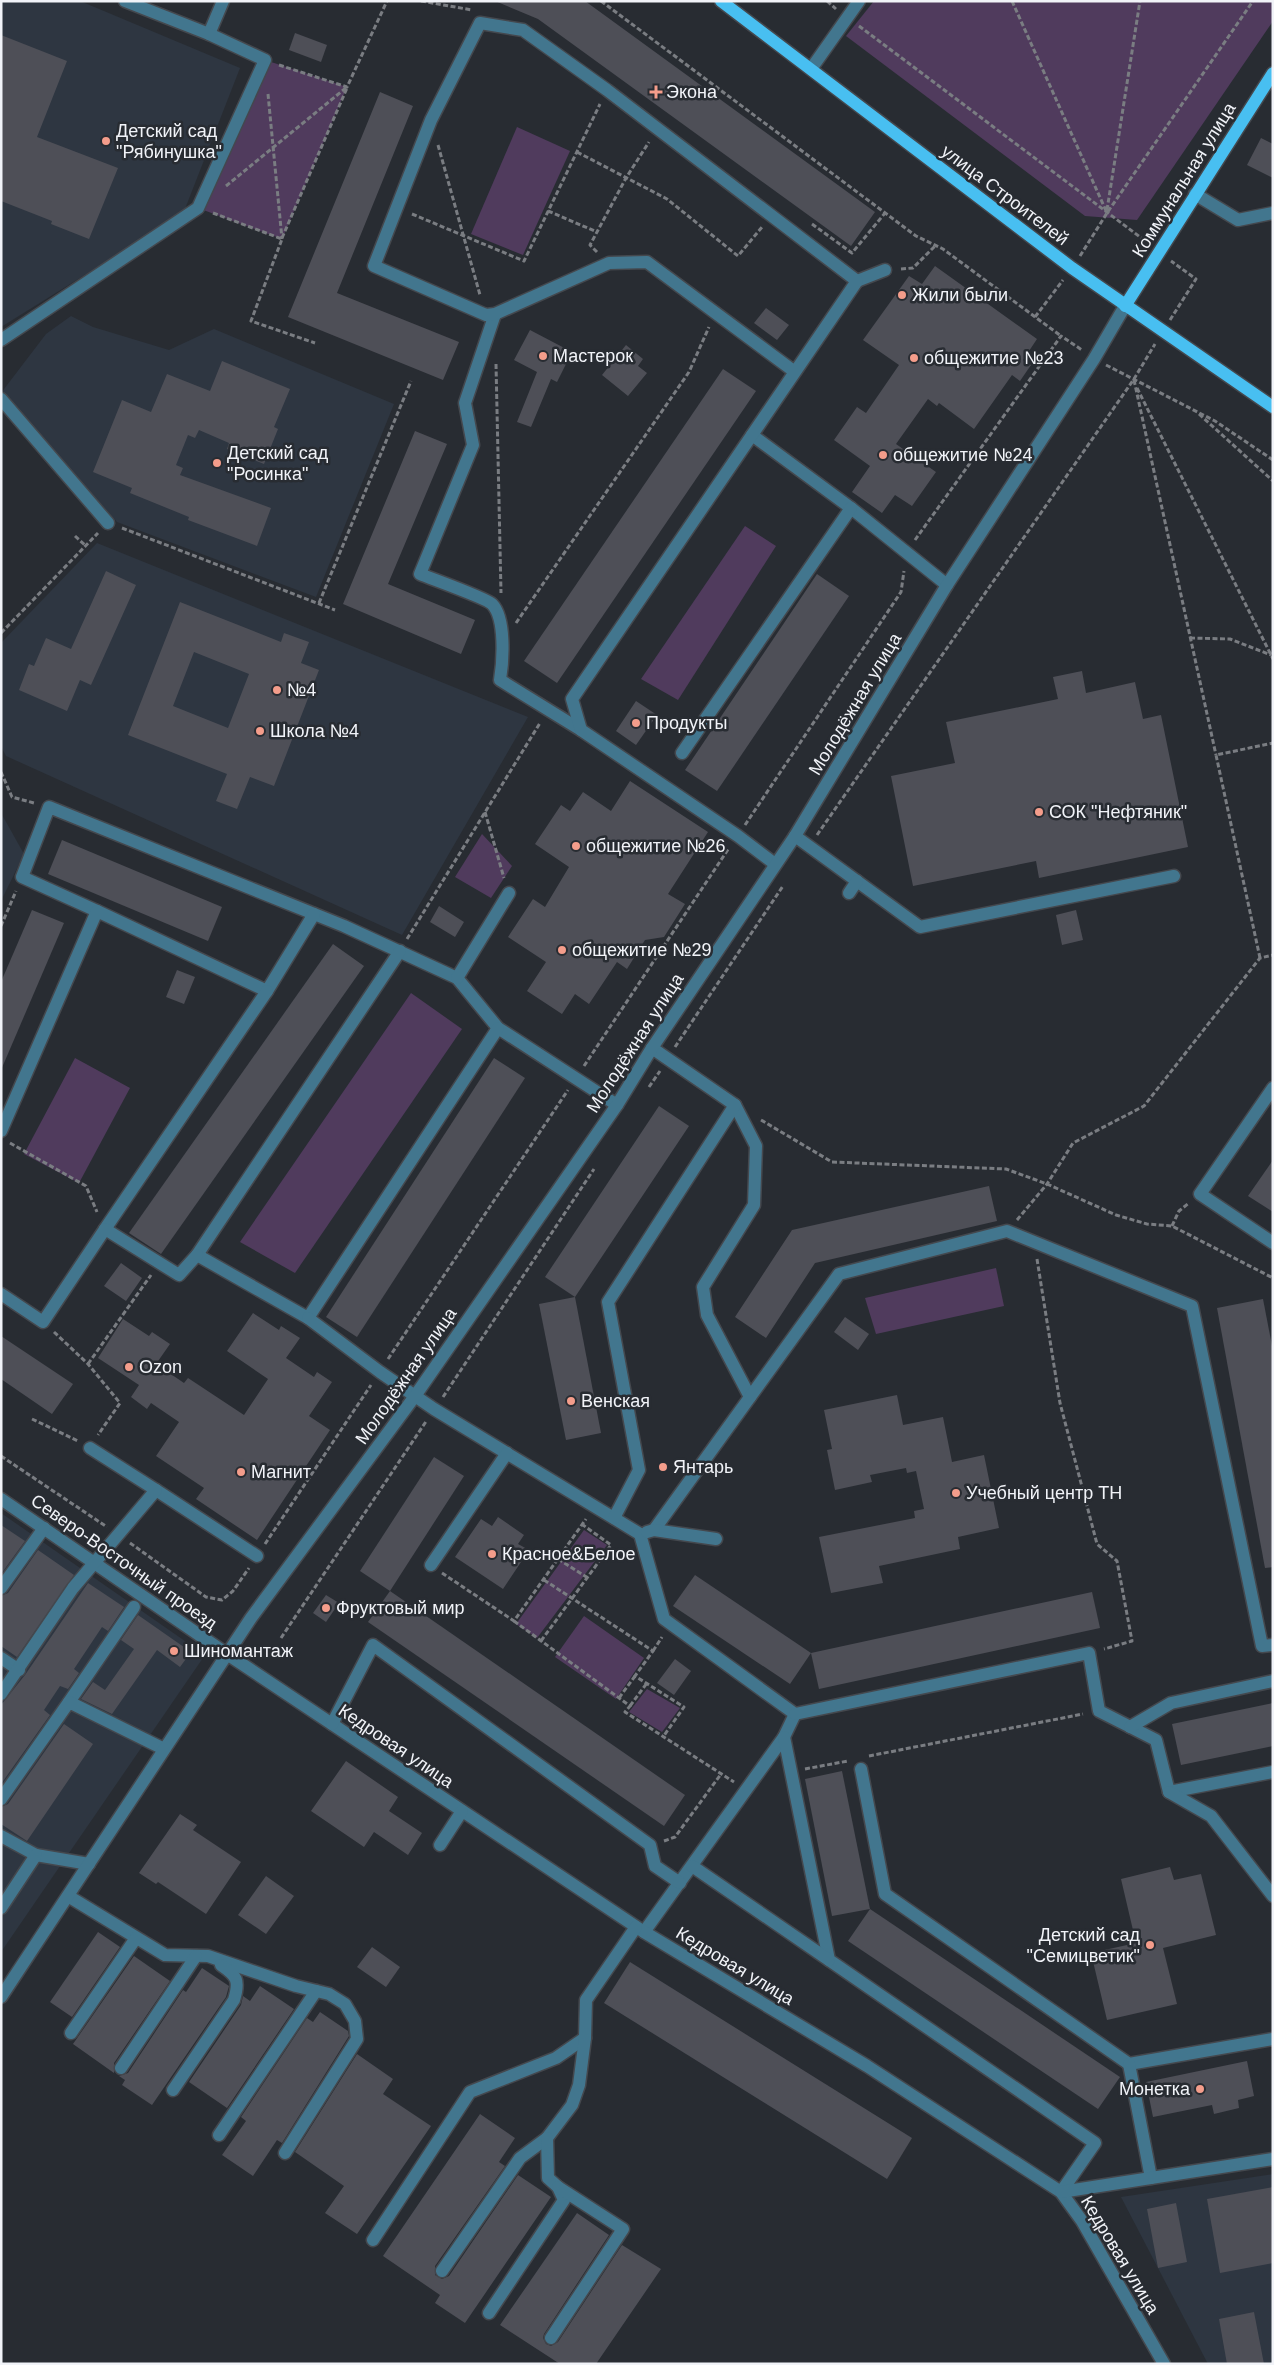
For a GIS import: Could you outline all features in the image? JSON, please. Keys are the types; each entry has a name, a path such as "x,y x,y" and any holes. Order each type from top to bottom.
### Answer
{"main road":[{"name":"улица Строителей","path":"721,1 1072,268 1273,407"},
{"name":"Коммунальная улица","path":"1125,306 1158,251 1273,73"}],"street":[{"path":"1,340 198,208 265,60 209,34 125,1"},
{"path":"209,34 223,1"},
{"path":"811,69 859,1"},
{"path":"794,372 647,262 609,263 491,315 374,266 431,120 480,23 524,30 607,90 856,281"},
{"path":"1195,194 1238,220 1273,213"},
{"path":"581,730 572,699 856,281 885,270"},
{"name":"Молодёжная улица","path":"1,1997 227,1654 415,1396 617,1105 652,1048 795,836 947,585 1094,359 1125,306"},
{"path":"491,315 465,403 473,445 420,574 492,604 500,619 504,660 500,680 581,730 738,836 775,864"},
{"path":"1,399 108,523"},
{"path":"752,435 906,551 947,585"},
{"path":"682,753 850,508"},
{"path":"267,990 22,877 49,807 314,914 457,978 498,1028 617,1105"},
{"path":"795,836 920,927 1174,876"},
{"path":"849,893 857,881"},
{"path":"457,978 508,893"},
{"path":"4,1136 97,911"},
{"path":"1,1294 43,1322 267,990 314,914"},
{"path":"105,1229 158,1264 179,1275 197,1255 400,951"},
{"path":"308,1318 498,1028"},
{"path":"652,1048 735,1105 756,1146 754,1205 702,1287 707,1314 750,1397"},
{"path":"1273,1088 1200,1194 1273,1243"},
{"path":"614,1518 639,1470 608,1302 735,1105"},
{"path":"654,1530 839,1274 1007,1231 1192,1306 1262,1646 1273,1645"},
{"path":"197,1255 308,1318 380,1372 434,1409 640,1534 664,1619 795,1714 1089,1653 1099,1711 1156,1740 1169,1792 1211,1816 1273,1896"},
{"path":"90,1448 257,1556"},
{"path":"431,1565 507,1453"},
{"path":"1,1694 93,1562 156,1490"},
{"name":"Северо-Восточный проезд","path":"1,1498 227,1654"},
{"path":"1,1588 44,1528"},
{"path":"640,1534 654,1530 716,1539"},
{"path":"1,1799 134,1607"},
{"path":"332,1724 372,1645 650,1845 655,1866 680,1883"},
{"name":"Кедровая улица","path":"227,1654 640,1930 867,2066 1061,2192 1082,2221 1164,2364"},
{"path":"1,1658 19,1670"},
{"path":"1130,1727 1171,1703 1273,1681"},
{"path":"70,1702 164,1749"},
{"path":"442,2271 520,2158 547,2138 572,2105 579,2085 585,2038 586,2000 640,1930 680,1883 784,1736 795,1714"},
{"path":"784,1736 829,1960"},
{"path":"861,1769 885,1894 1129,2064 1152,2178"},
{"path":"1169,1792 1273,1772"},
{"path":"440,1845 462,1811"},
{"path":"1,1836 36,1855 89,1864"},
{"path":"1,1908 36,1855"},
{"path":"692,1866 1095,2142 1061,2192"},
{"path":"68,1896 165,1955 202,1956 330,1994 344,2004 355,2021 357,2040 285,2153"},
{"path":"71,2033 136,1938"},
{"path":"122,2068 202,1956"},
{"path":"173,2090 234,2000 238,1986 233,1974 202,1956"},
{"path":"220,2135 316,1991"},
{"path":"373,2240 470,2092 556,2058 585,2038"},
{"path":"1129,2064 1273,2039"},
{"path":"547,2138 548,2178 558,2188 623,2229 550,2338"},
{"path":"1061,2192 1273,2158"},
{"path":"488,2313 564,2200 558,2188"}],"path":[{"path":"315,343 251,321 282,238 387,1"},
{"path":"421,1 474,10"},
{"path":"602,1 916,236 935,245 1094,359 1215,421 1273,460"},
{"path":"809,847 1134,381 1162,332 1196,279 847,18 827,1"},
{"path":"1012,1 1107,213"},
{"path":"1107,213 1140,1"},
{"path":"1035,317 1072,268 1107,213 1253,1"},
{"path":"265,60 348,87"},
{"path":"221,190 348,87"},
{"path":"268,89 282,238"},
{"path":"397,208 524,261 607,90"},
{"path":"431,120 464,236 491,315"},
{"path":"609,263 590,245 626,178 658,129"},
{"path":"577,152 666,199 738,256 772,216"},
{"path":"198,208 282,238"},
{"path":"548,211 597,232"},
{"path":"885,270 913,268 935,245"},
{"path":"502,643 689,372 715,313"},
{"path":"1,1456 206,1597 222,1600 233,1591 901,592 906,551 1061,336"},
{"path":"496,354 501,603"},
{"path":"319,603 411,381"},
{"path":"1134,381 1260,958"},
{"path":"1134,381 1273,659"},
{"path":"1196,412 1273,481"},
{"path":"1,633 108,523 335,610"},
{"path":"75,536 86,546"},
{"path":"1190,638 1230,639 1271,655"},
{"path":"400,951 549,710"},
{"path":"1216,755 1273,743"},
{"path":"1,772 12,797 49,807"},
{"path":"485,812 508,893"},
{"path":"1,926 22,877"},
{"path":"645,1093 787,880"},
{"path":"1007,1231 1047,1184 1073,1143 1144,1106 1260,958 1273,955"},
{"path":"759,1119 832,1162 1006,1169 1047,1184 1116,1215 1147,1224 1172,1226 1273,1278"},
{"path":"4,1136 86,1186 105,1229"},
{"path":"281,1638 595,1168"},
{"path":"1172,1226 1179,1211 1200,1194"},
{"path":"1034,1242 1060,1403 1097,1544 1117,1561 1132,1641 1089,1653"},
{"path":"88,1364 158,1264"},
{"path":"32,1419 90,1448 120,1403 88,1364 43,1322"},
{"path":"514,1621 595,1507"},
{"path":"541,1641 611,1545 582,1525"},
{"path":"558,1559 588,1578"},
{"path":"431,1565 514,1621 630,1706"},
{"path":"544,1580 652,1651 619,1698"},
{"path":"635,1676 684,1707 663,1737"},
{"path":"648,1683 624,1712 746,1790"},
{"path":"868,1757 1099,1711"},
{"path":"791,1772 849,1760"},
{"path":"650,1845 675,1837 721,1774"}],"shaded area":[{"name":"Детский сад \"Рябинушка\"","path":"1,1 80,1 240,68 183,214 1,327"},
{"path":"874,1 1273,1 1273,21 1137,220 1085,216 846,36"},
{"path":"265,60 347,87 282,239 198,208"},
{"path":"517,127 570,151 523,255 471,234"},
{"name":"Детский сад \"Росинка\"","path":"71,316 93,327 169,350 214,329 394,404 316,597 117,522 1,393 46,334"},
{"path":"745,526 776,546 678,700 641,679"},
{"name":"Школа №4","path":"97,543 528,717 402,935 6,756 1,746 1,643"},
{"path":"1,813 24,854 1,901"},
{"path":"482,834 512,866 491,898 455,877"},
{"path":"411,993 462,1029 295,1273 240,1242"},
{"path":"75,1058 130,1088 79,1183 24,1154"},
{"path":"996,1268 1004,1306 876,1334 865,1298"},
{"path":"1,1513 205,1655 1,1952"},
{"path":"584,1530 607,1545 537,1638 516,1624"},
{"path":"584,1616 644,1658 616,1699 555,1657"},
{"path":"647,1689 680,1708 662,1732 629,1712"},
{"path":"1273,2174 1273,2364 1208,2364 1121,2197"}],"building":[{"path":"495,1 585,1 875,212 851,246 538,19"},
{"path":"295,33 327,45 321,62 289,50"},
{"path":"1,35 67,61 37,137 118,168 89,239 51,224 52,221 1,201"},
{"path":"380,92 413,106 337,293 459,342 443,380 288,317"},
{"path":"1261,138 1273,144 1273,178 1247,165"},
{"path":"935,266 1037,339 1023,360 1031,365 1020,381 1012,375 974,429 939,403 937,406 928,399 896,444 936,472 912,506 895,495 882,513 852,492 870,466 834,440 857,407 866,413 899,365 863,340 909,276 922,284"},
{"path":"766,308 789,325 777,340 754,323"},
{"name":"Мастерок","path":"530,330 572,352 557,382 551,379 531,427 517,422 537,372 514,360"},
{"path":"626,345 643,359 638,366 647,373 628,396 602,375"},
{"path":"222,361 290,389 274,427 278,429 264,464 227,449 229,443 199,430 195,438 188,435 176,465 183,468 180,475 271,508 257,546 188,520 189,517 130,493 132,488 93,472 122,400 151,412 167,374 210,391"},
{"path":"723,369 756,391 557,683 524,661"},
{"path":"415,431 447,444 388,584 475,620 461,654 343,604"},
{"path":"106,571 136,585 91,685 80,680 67,711 19,690 29,664 34,666 46,638 71,649"},
{"path":"817,574 849,596 717,791 685,770"},
{"name":"№4","path":"180,602 281,642 284,633 309,642 301,663 319,670 274,786 250,777 237,809 216,801 227,774 128,735","holes":["194,652 249,674 228,728 173,706"]},
{"name":"СОК \"Нефтяник\"","path":"1082,671 1086,693 1135,682 1143,719 1161,715 1188,847 1039,878 1036,861 913,886 891,776 955,763 946,722 1058,699 1053,677"},
{"name":"Продукты","path":"636,701 657,715 636,745 616,731"},
{"path":"630,781 708,832 668,894 685,904 664,937 645,940 627,969 617,962 589,1004 575,994 562,1014 527,991 546,962 508,937 533,899 545,907 569,867 535,844 561,805 570,811 583,792 611,811"},
{"path":"62,840 222,907 208,941 48,874"},
{"path":"439,906 464,922 455,937 430,922"},
{"path":"32,910 64,923 1,1070 1,982"},
{"path":"1076,910 1083,940 1062,945 1056,915"},
{"path":"333,944 364,966 161,1254 129,1233"},
{"path":"177,970 195,977 184,1004 166,997"},
{"path":"494,1058 525,1078 357,1337 326,1317"},
{"path":"659,1106 689,1126 575,1297 545,1277"},
{"path":"1273,1160 1273,1212 1248,1196"},
{"path":"989,1186 997,1221 815,1263 766,1338 735,1317 792,1230"},
{"path":"121,1263 142,1278 126,1301 104,1286"},
{"path":"575,1297 601,1433 566,1440 539,1304"},
{"path":"1263,1299 1273,1351 1273,1567 1265,1568 1217,1308"},
{"name":"Магнит","path":"253,1313 279,1330 281,1326 300,1338 286,1358 314,1377 317,1372 332,1382 309,1416 330,1430 257,1540 196,1499 204,1488 156,1456 179,1422 151,1403 147,1409 131,1397 139,1385 98,1358 123,1319 149,1336 152,1332 170,1344 156,1364 184,1383 188,1378 244,1415 268,1379 227,1351"},
{"path":"845,1317 869,1334 858,1350 834,1332"},
{"path":"1,1336 73,1384 52,1414 1,1379"},
{"name":"Учебный центр ТН","path":"897,1395 903,1425 943,1417 952,1462 984,1455 999,1528 958,1537 960,1549 879,1566 883,1583 831,1593 819,1537 915,1518 914,1511 924,1509 916,1471 907,1473 906,1468 870,1475 872,1482 835,1490 827,1450 832,1449 824,1410"},
{"path":"434,1457 464,1476 390,1591 360,1571"},
{"name":"Красное&Белое","path":"498,1517 524,1535 518,1544 529,1550 503,1589 455,1557 481,1519 492,1526"},
{"path":"1,1525 25,1541 1,1574"},
{"path":"38,1550 74,1575 17,1657 1,1646 1,1596 8,1593"},
{"path":"695,1575 811,1653 790,1684 673,1606"},
{"path":"88,1583 124,1607 108,1631 102,1627 74,1669 79,1673 68,1689 60,1686 44,1710 50,1715 1,1784 1,1705 25,1675"},
{"path":"390,1591 685,1795 664,1826 368,1622"},
{"path":"1092,1592 1100,1628 819,1689 811,1653"},
{"name":"Фруктовый мир","path":"326,1595 339,1603 326,1622 313,1613"},
{"path":"138,1615 191,1652 180,1667 157,1650 112,1714 81,1699 93,1682 105,1690 134,1649 121,1640"},
{"path":"675,1659 691,1671 674,1695 657,1683"},
{"path":"1273,1703 1273,1746 1181,1765 1172,1724"},
{"path":"64,1724 93,1744 27,1841 1,1824 1,1807 8,1804"},
{"path":"346,1761 398,1797 389,1811 422,1833 408,1855 374,1832 364,1847 311,1811"},
{"path":"842,1771 870,1909 832,1916 805,1779"},
{"path":"180,1814 197,1825 193,1830 241,1862 206,1914 158,1882 156,1884 139,1873"},
{"name":"Детский сад \"Семицветик\"","path":"1170,1867 1174,1880 1201,1874 1216,1935 1163,1948 1177,2004 1107,2020 1091,1953 1136,1943 1121,1879"},
{"path":"266,1876 294,1896 266,1934 238,1915"},
{"path":"870,1909 1120,2077 1098,2109 848,1941"},
{"path":"98,1932 120,1947 72,2017 50,2002"},
{"path":"372,1947 400,1967 386,1987 357,1967"},
{"path":"134,1956 170,1981 114,2063 114,2073 73,2044"},
{"path":"630,1962 912,2138 887,2179 604,2003"},
{"path":"202,1968 229,1986 226,1997 152,2105 122,2085 125,2080 119,2076 128,2073 183,1990 186,1992"},
{"path":"260,1986 294,2009 227,2108 189,2082 241,2005 243,1996 250,2001"},
{"path":"320,2012 348,2031 349,2036 282,2143 277,2140 253,2176 222,2155 246,2121 241,2117 307,2018 313,2022"},
{"path":"357,2054 393,2079 383,2094 431,2126 357,2234 325,2213 344,2186 295,2152"},
{"name":"Монетка","path":"1247,2061 1254,2096 1238,2100 1239,2108 1214,2114 1212,2105 1153,2117 1146,2082"},
{"path":"480,2114 515,2138 499,2162 505,2166 435,2266 435,2275 442,2279 449,2276 518,2175 551,2197 465,2323 435,2303 440,2295 383,2256"},
{"path":"1273,2187 1273,2263 1220,2273 1207,2199"},
{"path":"1176,2203 1187,2262 1158,2268 1147,2209"},
{"path":"577,2213 609,2235 544,2334 543,2338 546,2344 551,2346 558,2342 622,2245 661,2269 596,2364 560,2364 500,2325"},
{"path":"1254,2312 1264,2364 1227,2364 1219,2319"}],"place":[{"name":"Экона","path":"656,92"},
{"name":"Детский сад \"Рябинушка\"","path":"106,141"},
{"name":"Жили были","path":"902,295"},
{"name":"Мастерок","path":"543,356"},
{"name":"общежитие №23","path":"914,358"},
{"name":"общежитие №24","path":"883,455"},
{"name":"Детский сад \"Росинка\"","path":"217,463"},
{"name":"№4","path":"277,690"},
{"name":"Продукты","path":"636,723"},
{"name":"Школа №4","path":"260,731"},
{"name":"СОК \"Нефтяник\"","path":"1039,812"},
{"name":"общежитие №26","path":"576,846"},
{"name":"общежитие №29","path":"562,950"},
{"name":"Ozon","path":"129,1367"},
{"name":"Венская","path":"571,1401"},
{"name":"Янтарь","path":"663,1467"},
{"name":"Магнит","path":"241,1472"},
{"name":"Учебный центр ТН","path":"956,1493"},
{"name":"Красное&Белое","path":"492,1554"},
{"name":"Фруктовый мир","path":"326,1608"},
{"name":"Шиномантаж","path":"174,1651"},
{"name":"Детский сад \"Семицветик\"","path":"1150,1945"},
{"name":"Монетка","path":"1200,2089"}]}
